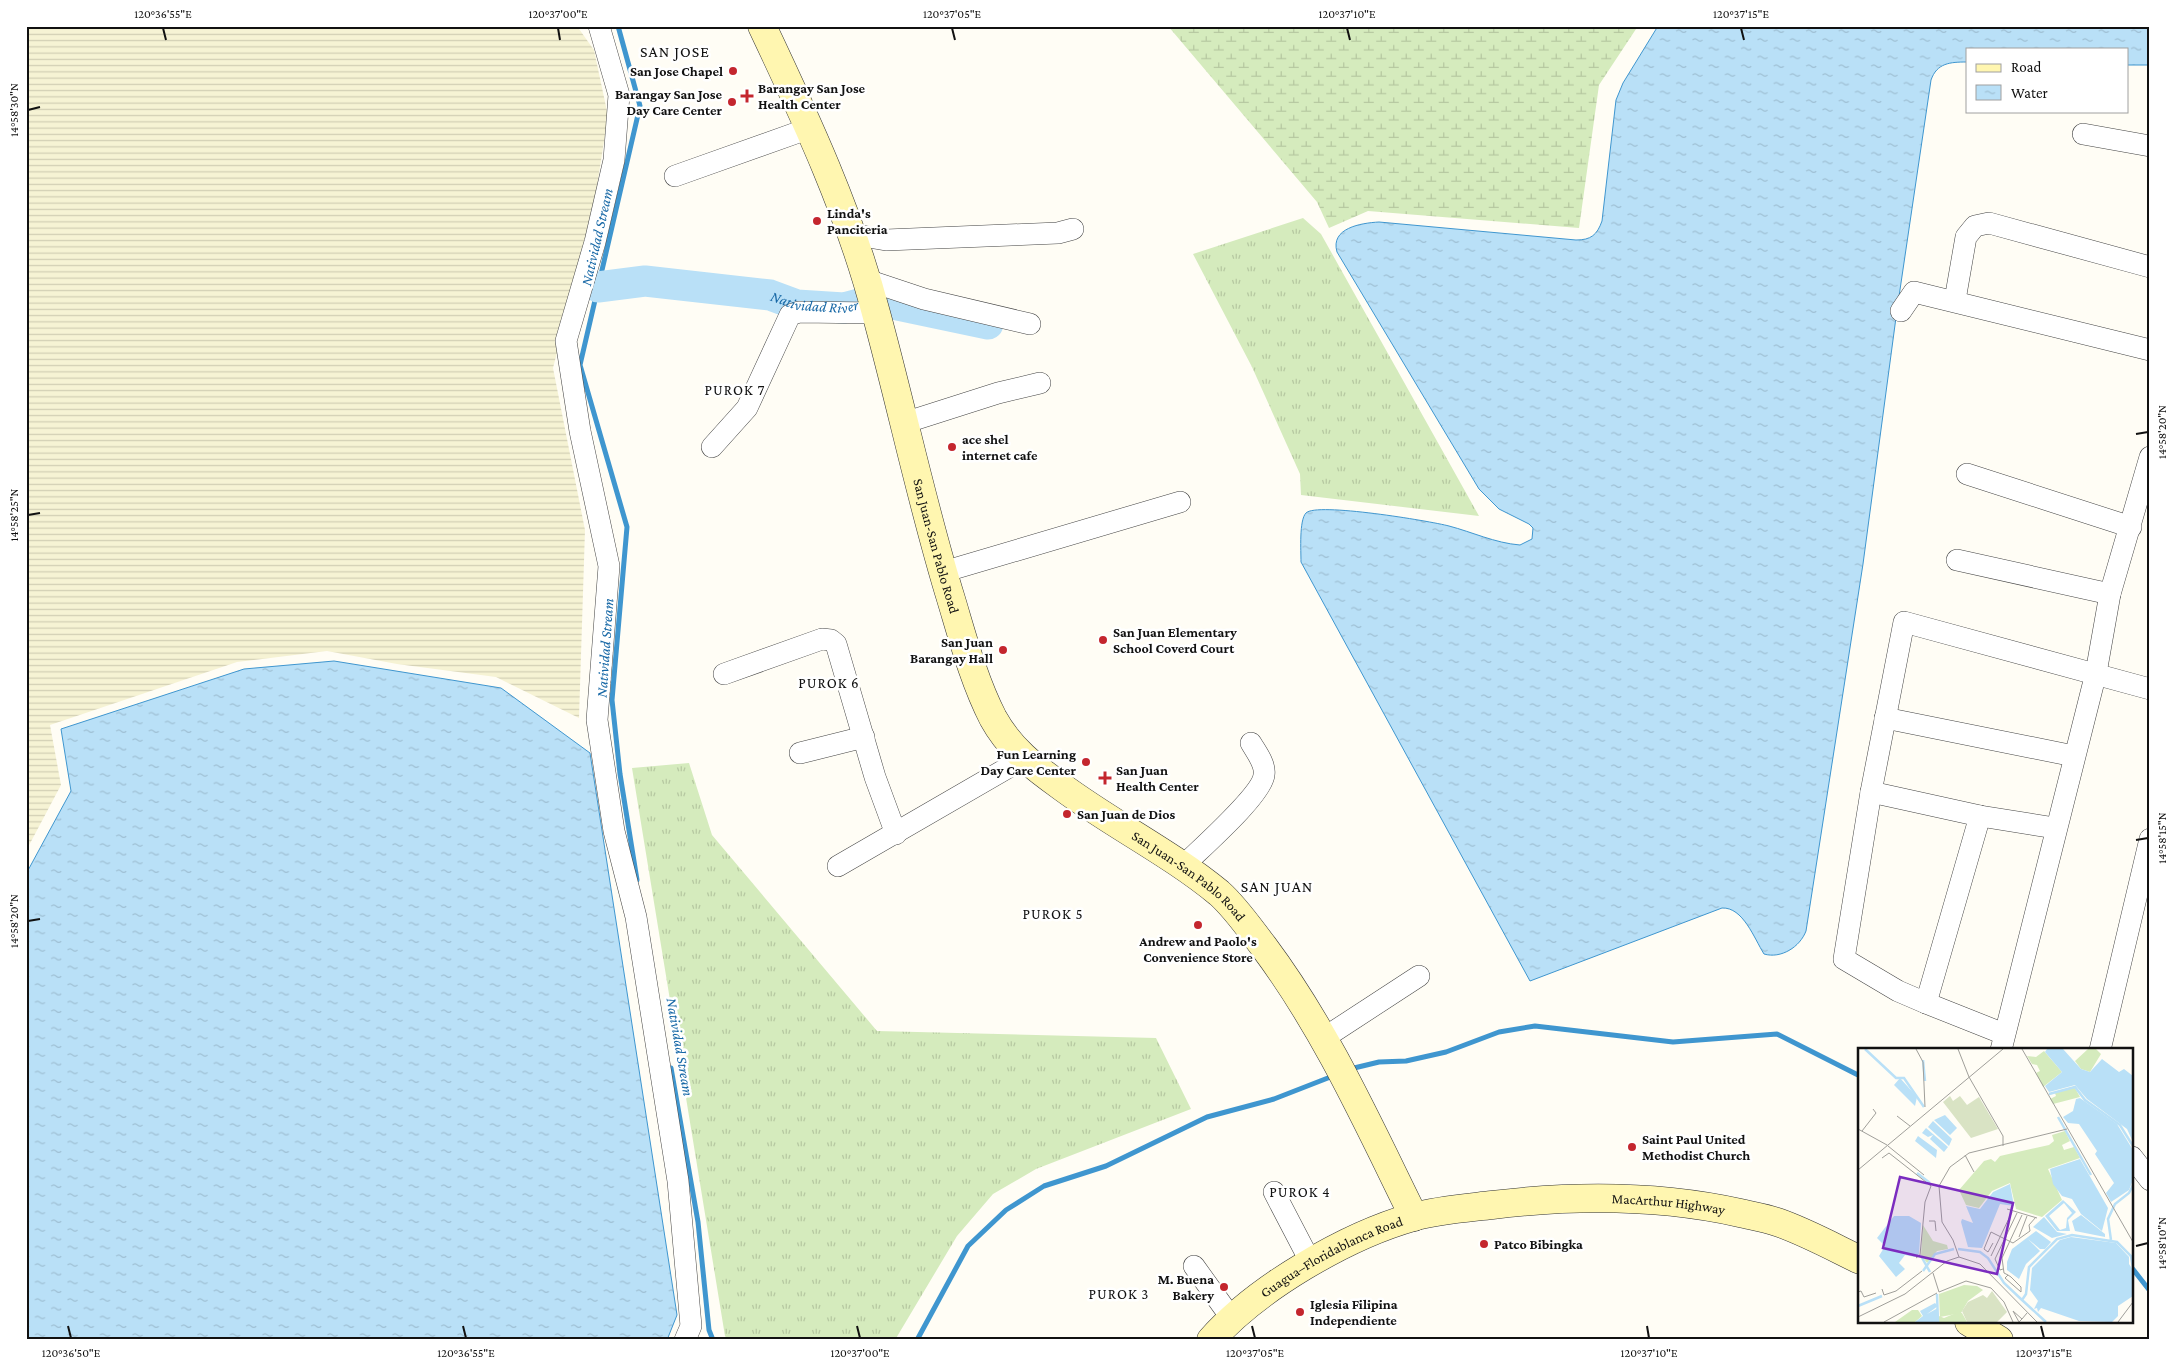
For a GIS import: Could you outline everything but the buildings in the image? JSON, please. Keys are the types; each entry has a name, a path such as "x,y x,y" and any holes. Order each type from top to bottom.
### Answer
{"street":[{"path":"599,26 619,95 614,160 595,242 566,341 580,431 609,566 597,720 614,831 636,916 678,1181 691,1326 685,1340"},
{"name":"San Juan-San Pablo Road","path":"762,26 810,128 851,234 872,297 943,572 962,637 992,716 1005,738 1023,759 1103,817 1183,866 1221,895 1239,915 1293,986 1329,1048 1354,1094 1414,1217"},
{"path":"675,176 810,128"},
{"path":"2083,134 2150,146"},
{"path":"1955,300 1966,236 1975,226 1989,223 2150,267"},
{"path":"851,234 886,240 1058,233 1073,229"},
{"path":"1901,311 1914,292 1955,300 2150,350"},
{"path":"712,447 747,408 790,315 872,297 924,299 1030,324"},
{"path":"904,423 1040,383"},
{"path":"2150,457 2110,594 2096,673 2002,1042 1898,990 1844,959 1871,792 1904,622 2096,673 2150,689"},
{"path":"1967,474 2131,527"},
{"path":"943,572 1180,502"},
{"path":"1957,560 2110,594"},
{"path":"724,674 822,639 831,640 840,651 875,777 896,834"},
{"path":"1885,718 2074,756"},
{"path":"800,753 864,737"},
{"path":"1183,866 1246,804 1261,784 1265,774 1262,762 1252,743"},
{"path":"838,866 1023,759"},
{"path":"1871,792 1980,816 2055,828"},
{"path":"1926,1003 1980,816"},
{"path":"2100,1048 2150,839"},
{"path":"1329,1048 1419,976"},
{"path":"2134,1159 2150,1180"},
{"path":"1274,1192 1310,1263"},
{"name":"MacArthur Highway","path":"1467,1208 1536,1200 1605,1198 1672,1201 1777,1222 1858,1259"},
{"name":"Guagua–Floridablanca Road","path":"1211,1340 1232,1319 1263,1294 1310,1263 1356,1238 1414,1217 1467,1208"},
{"path":"1194,1266 1232,1319"},
{"path":"1971,1324 1999,1340"}],"shaded area":[{"path":"26,26 577,26 594,50 608,116 591,224 553,368 585,530 579,718 496,677 397,664 327,651 237,662 50,725 61,785 26,851"}],"green space":[{"path":"1168,26 1638,26 1599,85 1579,228 1368,211 1329,228 1317,202"},
{"path":"1303,218 1321,234 1479,516 1301,495 1300,474 1252,367 1193,254"},
{"path":"689,763 712,835 877,1031 1156,1038 1191,1109 1036,1169 993,1194 957,1236 895,1340 728,1340 725,1336 632,768"}],"water":[{"path":"1658,26 2150,26 2150,65 2128,65 2128,48 1966,48 1966,62 1955,62 1941,67 1931,80 1897,310 1863,564 1806,931 1803,937 1795,947 1783,953 1777,955 1764,954 1742,918 1729,909 1722,908 1530,981 1301,562 1301,529 1306,513 1314,510 1330,510 1420,520 1520,545 1532,539 1533,528 1529,524 1499,509 1479,489 1337,252 1336,244 1342,232 1349,228 1379,222 1576,240 1590,238 1598,230 1602,221 1616,100 1623,83"},
{"path":"334,661 501,688 590,753 677,1315 667,1340 27,1340 26,874 71,791 61,729 244,669"}],"waterway":[{"name":"Natividad Stream","path":"618,26 640,106 580,365 627,527 612,700 620,774 637,880"},
{"name":"Natividad River","path":"598,287 645,281 770,295 797,305 844,308 874,300 988,324"},
{"path":"1350,1069 1379,1062 1406,1061 1446,1052 1499,1032 1535,1026 1673,1042 1777,1034 1858,1075"},
{"name":"Natividad Stream","path":"671,1068 698,1222 709,1330 713,1340"},
{"path":"917,1340 968,1246 1006,1210 1044,1186 1106,1166 1207,1117 1274,1099 1333,1076"},
{"path":"2134,1271 2150,1291"}],"place":[{"name":"San Jose Chapel","path":"733,71"},
{"name":"Barangay San Jose Health Center","path":"747,96"},
{"name":"Barangay San Jose Day Care Center","path":"732,102"},
{"name":"Linda's Panciteria","path":"817,221"},
{"name":"ace shel internet cafe","path":"952,447"},
{"name":"San Juan Elementary School Coverd Court","path":"1103,640"},
{"name":"San Juan Barangay Hall","path":"1003,650"},
{"name":"Fun Learning Day Care Center","path":"1086,762"},
{"name":"San Juan Health Center","path":"1105,778"},
{"name":"San Juan de Dios","path":"1067,814"},
{"name":"Andrew and Paolo's Convenience Store","path":"1198,925"},
{"name":"Saint Paul United Methodist Church","path":"1632,1147"},
{"name":"Patco Bibingka","path":"1484,1244"},
{"name":"M. Buena Bakery","path":"1224,1287"},
{"name":"Iglesia Filipina Independiente","path":"1300,1312"}],"district":[{"name":"SAN JOSE","path":"675,51"},
{"name":"PUROK 7","path":"735,390"},
{"name":"PUROK 6","path":"829,683"},
{"name":"SAN JUAN","path":"1277,886"},
{"name":"PUROK 5","path":"1053,914"},
{"name":"PUROK 4","path":"1300,1192"},
{"name":"PUROK 3","path":"1119,1294"}]}
